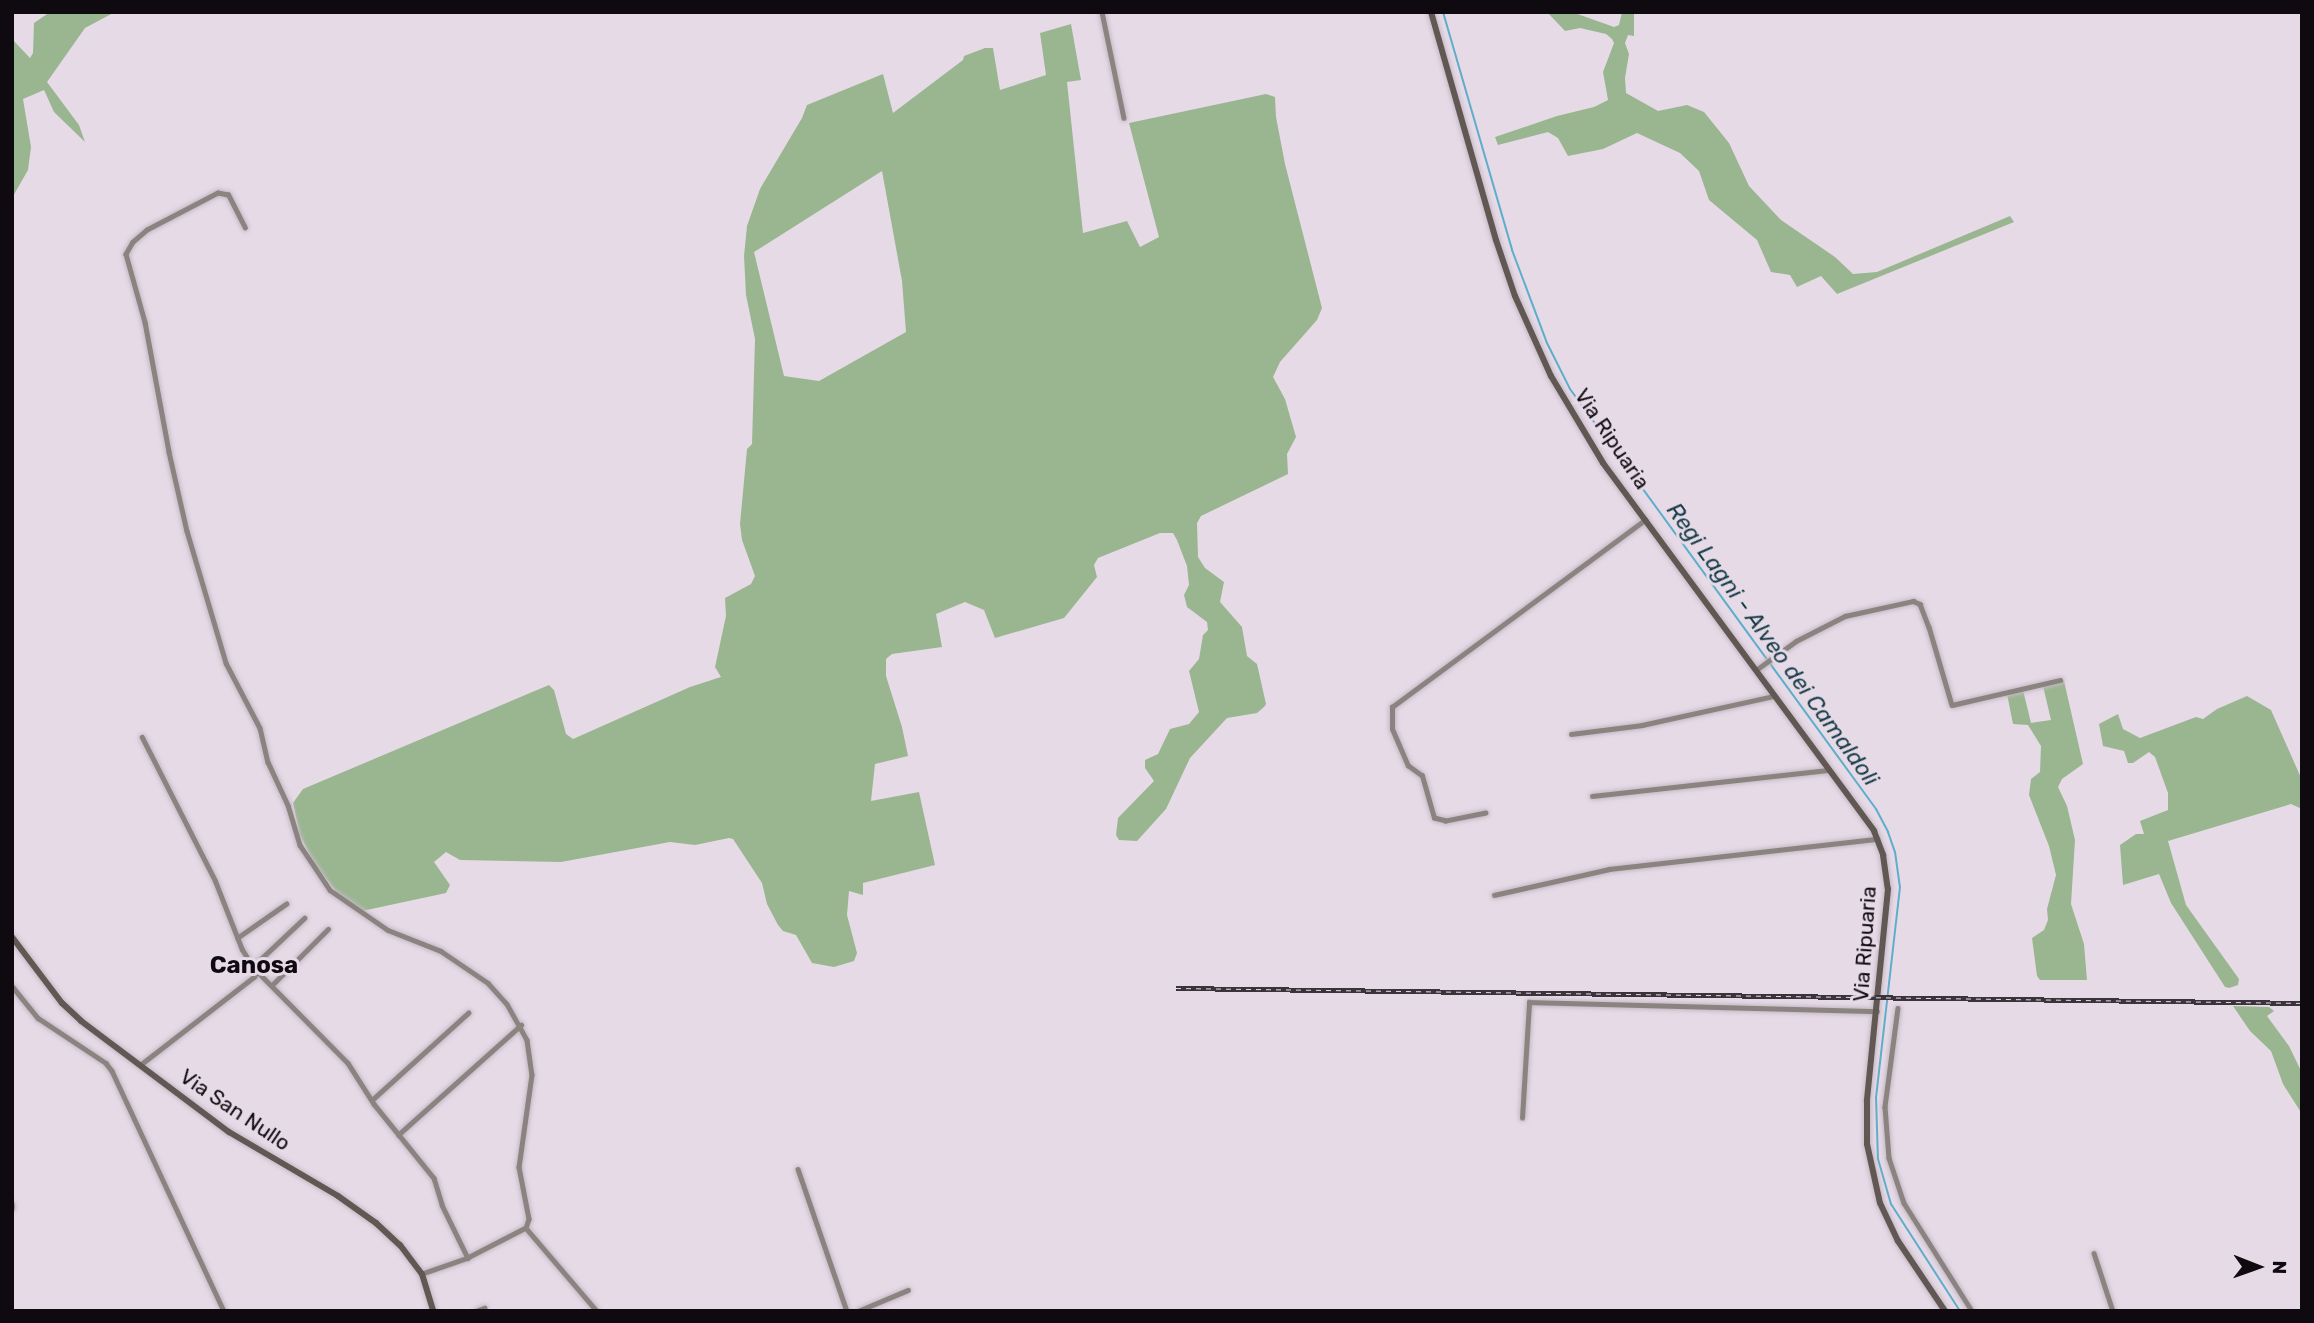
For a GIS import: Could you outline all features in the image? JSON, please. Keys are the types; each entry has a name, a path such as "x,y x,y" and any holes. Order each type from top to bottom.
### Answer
{"street":[{"path":"1102,12 1124,118"},
{"name":"Via Ripuaria","path":"1431,12 1515,296 1551,376 1577,424 1861,810 1878,839 1888,889 1866,1123 1870,1163 1880,1203 1898,1241 1945,1311"},
{"path":"245,228 228,195 218,193 148,230 133,242 126,254 145,322 187,531 226,663 256,718 268,762 288,805 300,845 330,890 388,930 441,951 488,983 521,1025 527,1040 533,1075 519,1158 529,1219 526,1228 468,1258 422,1274"},
{"path":"1486,813 1441,822 1434,818 1422,776 1408,766 1392,729 1392,707 1646,519"},
{"path":"1758,668 1796,641 1845,616 1913,601 1920,604 1952,705 2060,680"},
{"path":"1572,734 1642,725 1774,695"},
{"path":"142,738 215,881 237,938 253,967 348,1063 398,1135 434,1178 442,1205 468,1258"},
{"path":"1592,796 1829,769"},
{"path":"1494,895 1609,869 1878,839"},
{"path":"237,938 286,904"},
{"path":"253,967 305,918"},
{"path":"272,985 328,929"},
{"name":"Via San Nullo","path":"12,937 62,1003 140,1065 229,1132 338,1196 376,1223 400,1245 422,1274 433,1311"},
{"path":"140,1065 254,977 253,967"},
{"path":"12,986 38,1018 106,1063 112,1072 224,1311"},
{"path":"1522,1118 1529,1002 1877,1011"},
{"path":"1898,1008 1885,1107 1889,1158 1904,1203 1972,1311"},
{"path":"372,1100 467,1013"},
{"path":"398,1135 521,1025"},
{"path":"798,1169 847,1311"},
{"path":"526,1228 597,1311"},
{"path":"2094,1253 2113,1311"},
{"path":"858,1311 908,1290"},
{"path":"476,1311 484,1308"}],"green space":[{"path":"50,12 115,12 85,28 47,82 79,125 85,142 54,112 44,90 23,99 31,147 28,170 12,198 12,39 30,58 33,53 34,23"},
{"path":"1547,12 1572,12 1614,27 1619,25 1622,12 1634,12 1634,36 1628,35 1625,43 1629,54 1625,78 1626,93 1658,111 1687,105 1704,112 1729,143 1749,186 1781,220 1835,257 1853,274 1877,272 2010,216 2014,222 1837,294 1821,276 1797,287 1790,275 1771,272 1757,240 1709,200 1699,171 1680,153 1637,133 1603,149 1568,156 1558,138 1548,132 1498,145 1495,137 1557,116 1594,107 1608,100 1603,72 1614,43 1612,39 1606,34 1580,28 1565,31"},
{"path":"1071,24 1081,80 1067,82 1083,233 1127,221 1140,247 1159,237 1129,123 1266,94 1275,97 1285,164 1322,308 1317,320 1280,362 1273,377 1285,399 1296,437 1287,454 1288,474 1201,516 1197,523 1198,557 1205,568 1224,582 1220,602 1242,627 1247,656 1257,664 1266,704 1264,707 1257,713 1227,718 1190,758 1166,809 1137,841 1119,840 1116,835 1118,818 1154,781 1145,768 1145,760 1158,754 1170,729 1189,724 1199,712 1189,671 1199,659 1203,635 1208,630 1207,622 1187,607 1184,595 1189,585 1187,566 1177,540 1173,533 1160,533 1098,558 1094,565 1097,577 1064,618 995,638 984,610 965,602 936,614 942,647 892,654 886,659 886,676 908,756 875,764 871,801 919,792 935,865 863,883 863,895 849,891 847,915 857,953 854,961 834,967 812,963 796,935 783,931 778,925 767,904 762,883 733,839 729,838 695,845 670,842 561,862 460,860 446,852 434,862 450,885 446,893 362,911 338,894 315,864 300,835 293,803 303,789 549,685 554,690 566,734 573,739 690,687 721,677 715,667 726,616 725,598 751,584 755,576 742,540 740,524 747,449 752,444 755,339 746,295 744,256 747,226 760,189 807,105 883,74 893,113 963,60 964,56 985,48 993,48 1000,90 1046,75 1040,33","holes":["882,171 902,281 906,332 819,381 784,376 754,252"]},
{"path":"2064,681 2083,764 2062,779 2058,787 2067,806 2075,840 2071,904 2084,944 2087,980 2040,980 2037,976 2032,938 2044,930 2048,920 2047,909 2056,875 2049,846 2029,795 2031,779 2040,772 2041,746 2028,725 2013,724 2007,694 2023,690 2031,723 2051,720 2043,686"},
{"path":"2247,696 2271,710 2302,780 2302,809 2291,804 2168,841 2186,905 2239,979 2238,985 2229,988 2225,987 2171,903 2159,874 2123,885 2120,845 2136,834 2144,834 2140,821 2168,810 2168,793 2155,757 2149,752 2133,763 2128,763 2124,751 2103,746 2099,724 2118,714 2123,729 2140,738 2196,717 2203,719 2217,709"},
{"path":"2233,1006 2269,1007 2274,1011 2267,1016 2289,1046 2302,1073 2302,1114 2283,1084 2271,1051 2250,1031"}],"waterway":[{"name":"Regi Lagni - Alveo dei Camaldoli","path":"1443,12 1512,250 1547,343 1570,389 1876,809 1888,832 1895,852 1900,887 1876,1097 1878,1159 1891,1204 1960,1311"}],"railway":[{"path":"1176,988 2302,1003"}],"district":[{"name":"Canosa","path":"254,966"}]}
